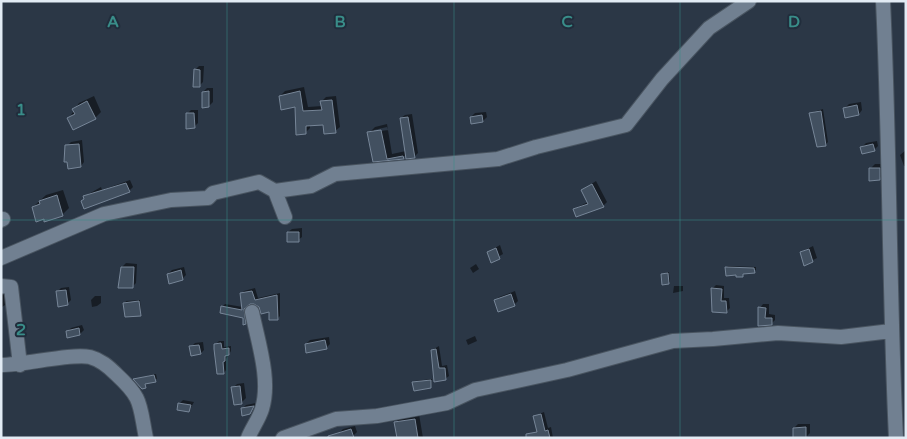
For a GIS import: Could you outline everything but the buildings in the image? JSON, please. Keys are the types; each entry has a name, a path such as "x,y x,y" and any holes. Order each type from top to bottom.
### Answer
{"street":[{"path":"275,191 311,186 335,174 498,159 536,147 626,125 662,79 709,28 750,1"},
{"path":"883,1 890,163 891,332 896,438"},
{"path":"1,258 104,214 170,200 208,198 213,193 260,182 275,191 285,217"},
{"path":"1,286 11,287 20,365"},
{"path":"248,438 262,410 264,392 262,366 252,312"},
{"path":"283,438 336,419 377,416 447,403 475,390 567,370 673,340 713,340 778,332 841,337 906,332"},
{"path":"1,365 20,365 89,357 103,362 135,391 142,411 146,438"}]}
